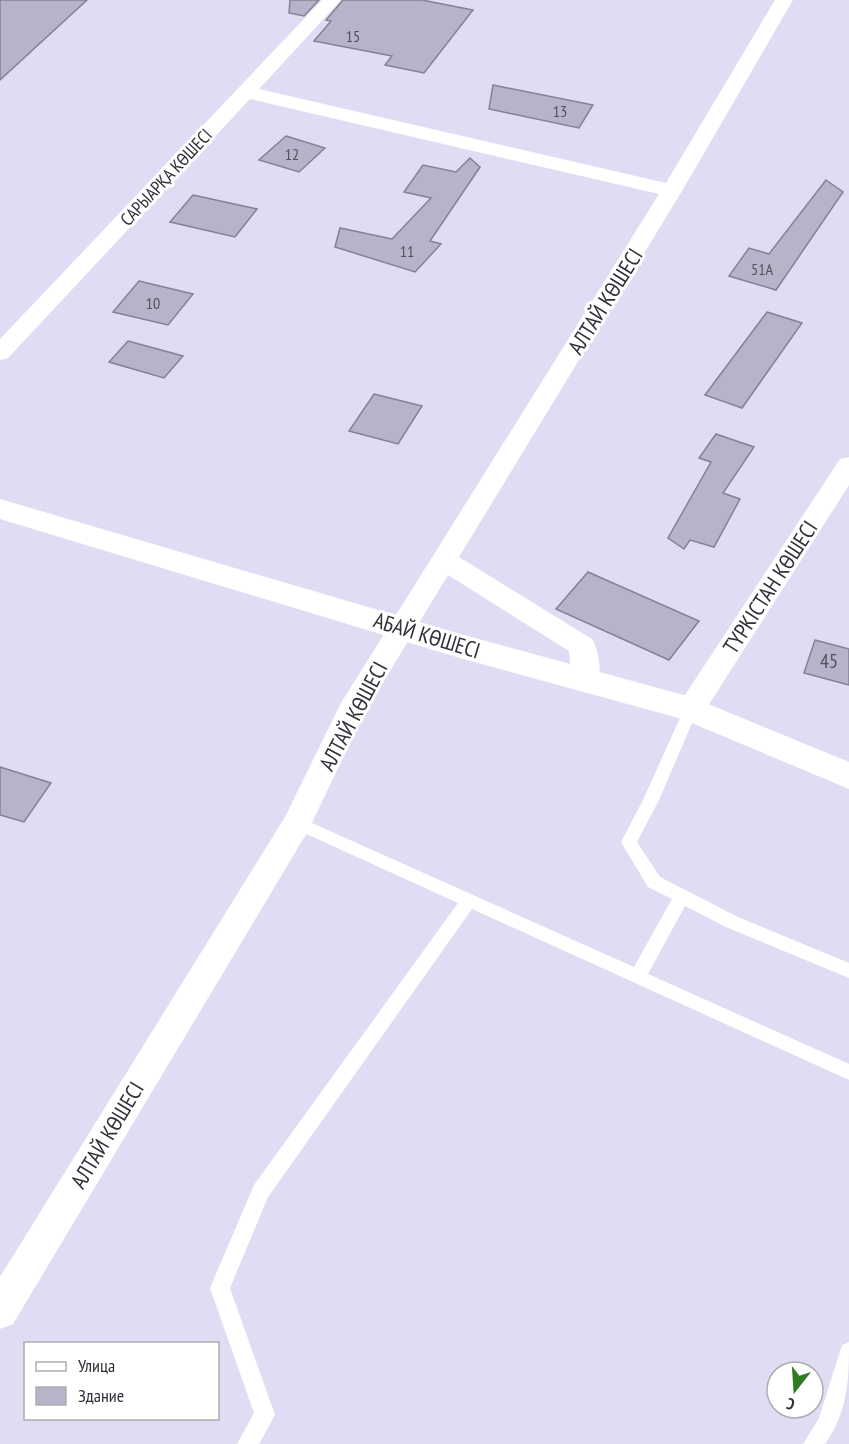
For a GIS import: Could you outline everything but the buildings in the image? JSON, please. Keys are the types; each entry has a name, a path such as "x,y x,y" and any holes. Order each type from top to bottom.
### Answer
{"main road":[{"name":"АБАЙ КӨШЕСІ","path":"0,509 453,644 691,709 849,776"}],"street":[{"name":"САРЫАРҚА КӨШЕСІ","path":"0,352 332,0"},
{"name":"АЛТАЙ КӨШЕСІ","path":"0,1311 297,824 351,711 672,191 784,0"},
{"path":"247,92 672,191"},
{"name":"ТҮРКІСТАН КӨШЕСІ","path":"691,709 849,465"},
{"path":"444,560 582,646 586,680"}],"lane":[{"path":"691,709 651,800 629,842 654,882 681,898 849,971"},
{"path":"297,824 849,1071"},
{"path":"638,977 681,898"},
{"path":"247,1444 265,1415 220,1288 261,1191 469,901"},
{"path":"813,1444 828,1423 849,1352"}]}
